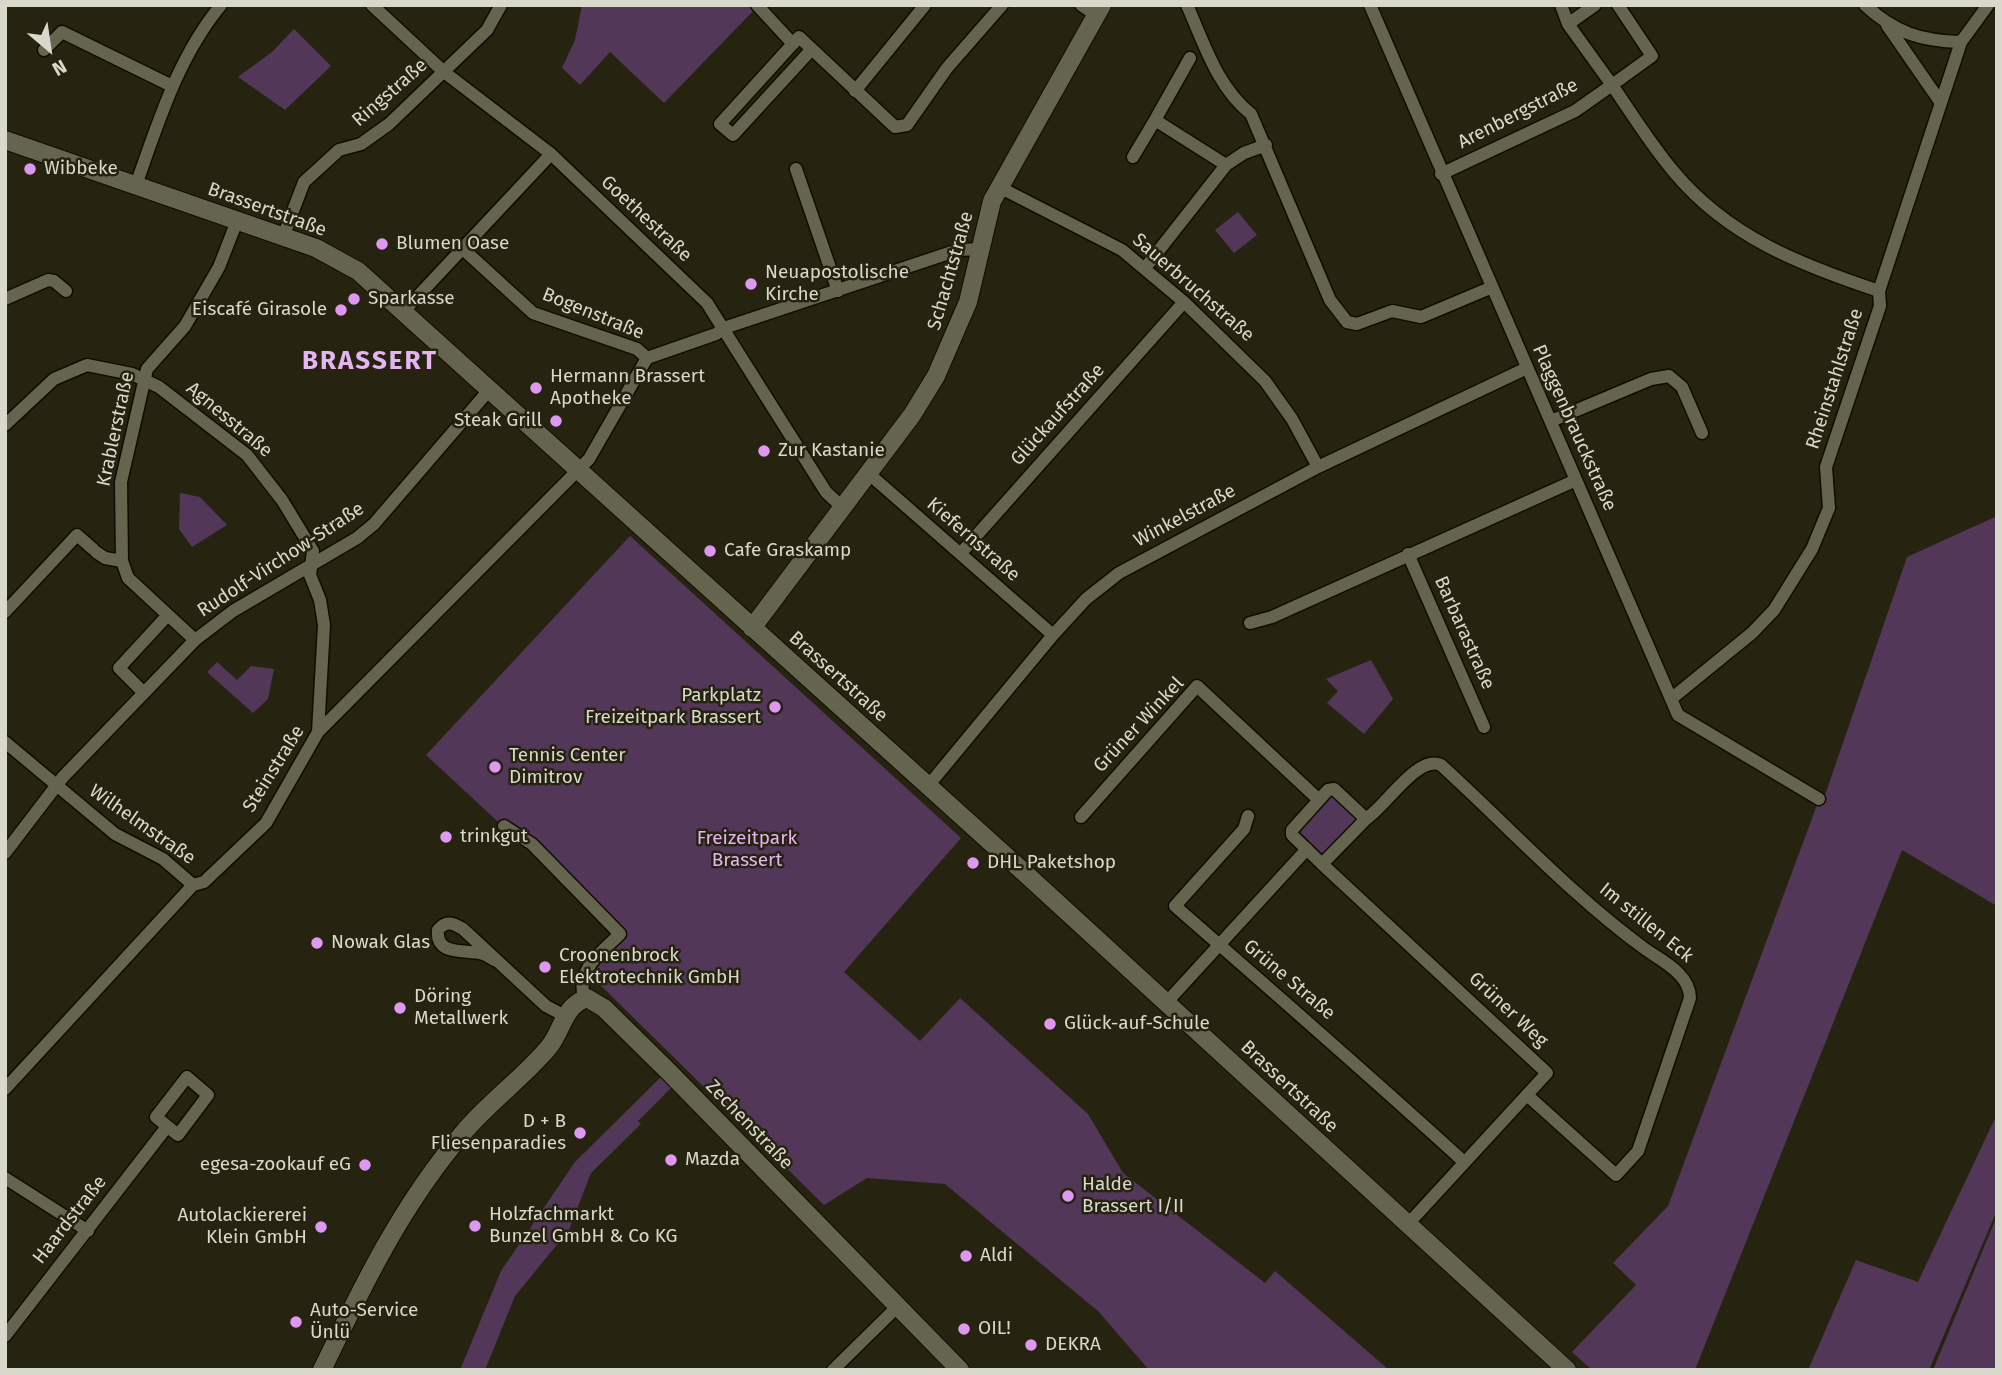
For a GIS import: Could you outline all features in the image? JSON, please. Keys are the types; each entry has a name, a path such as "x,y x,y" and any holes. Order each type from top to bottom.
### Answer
{"main road":[{"name":"Schachtstraße","path":"752,628 912,415 941,366 968,302 980,249 999,187 1093,8"},
{"name":"Brassertstraße","path":"5,140 316,248 358,271 579,468 1567,1370"},
{"path":"322,1370 381,1252 418,1191 464,1131 551,1045 565,1016 584,998"},
{"name":"Zechenstraße","path":"584,998 604,1008 960,1370"}],"street":[{"path":"136,185 172,86 203,26 221,5"},
{"name":"Goethestraße","path":"372,5 444,72 551,154 706,303 826,492 842,507"},
{"name":"Ringstraße","path":"283,236 304,182 339,150 361,144 389,124 486,30 501,5"},
{"path":"757,5 895,127 911,121 947,68 1002,5"},
{"path":"855,91 925,5"},
{"path":"1187,5 1204,49 1236,102 1251,114 1330,300 1347,322 1357,324 1392,311 1416,316 1490,288"},
{"name":"Plaggenbrauckstraße","path":"1370,5 1425,128 1441,174 1490,288 1551,421 1678,715 1819,799"},
{"name":"Arenbergstraße","path":"1560,5 1568,24 1673,171 1725,220 1754,240 1807,267 1879,291"},
{"path":"1568,24 1595,5"},
{"name":"Arenbergstraße","path":"1441,174 1574,111 1652,56 1618,5"},
{"path":"1865,5 1887,25 1941,103"},
{"name":"Rheinstahlstraße","path":"1671,699 1752,633 1774,610 1812,549 1829,508 1826,467 1880,306 1879,291 1961,42 1988,5"},
{"path":"1887,25 1930,41 1961,42"},
{"path":"44,50 62,32 172,86"},
{"path":"796,41 720,124 733,135 811,50"},
{"path":"1133,157 1190,58"},
{"path":"1155,120 1226,165"},
{"path":"1145,268 1226,165 1244,153 1266,145"},
{"path":"404,312 551,154"},
{"path":"796,169 838,291"},
{"name":"Sauerbruchstraße","path":"999,187 1122,250 1184,302 1265,381 1292,419 1318,467"},
{"name":"Krablerstraße","path":"122,561 121,482 147,369 185,326 203,297 219,267 237,221"},
{"name":"Bogenstraße","path":"463,249 533,313 637,349 648,358"},
{"name":"Bogenstraße","path":"579,468 589,459 648,358 716,334 724,328 958,250 980,249"},
{"path":"5,299 48,280 54,281 66,291"},
{"name":"Glückaufstraße","path":"961,553 1184,302"},
{"name":"Agnesstraße","path":"5,425 54,379 74,368 87,365 146,380 196,413 247,455 282,500 313,551 314,562 310,575 320,600 324,625 318,732"},
{"name":"Winkelstraße","path":"928,786 1052,635 1086,599 1119,573 1318,467 1527,368"},
{"path":"1551,421 1651,379 1670,376 1682,387 1702,433"},
{"name":"Rudolf-Virchow-Straße","path":"5,853 57,785 195,640 233,611 374,524 490,389"},
{"name":"Steinstraße","path":"5,1089 193,885 204,882 266,823 318,732 579,468"},
{"name":"Kiefernstraße","path":"868,474 1052,635"},
{"path":"1250,624 1272,617 1576,480"},
{"path":"5,612 77,535 105,558 122,561 128,578 195,640"},
{"name":"Barbarastraße","path":"1408,554 1484,727"},
{"path":"144,693 119,668 167,616"},
{"path":"1272,617 1279,630"},
{"name":"Grüner Winkel","path":"1080,817 1197,686 1319,800"},
{"name":"Wilhelmstraße","path":"5,743 115,834 163,859 193,885"},
{"name":"Im stillen Eck","path":"1366,819 1378,811 1419,767 1436,763 1627,936 1678,973 1688,986 1690,998 1638,1151 1616,1175 1527,1095"},
{"path":"1319,800 1328,790 1334,789 1366,819 1322,864"},
{"name":"Grüner Weg","path":"1319,800 1292,830 1292,835 1548,1073 1408,1224"},
{"name":"Grüne Straße","path":"1248,816 1244,829 1175,906 1220,944 1252,976 1286,1000 1464,1162"},
{"path":"504,826 532,844 620,934 585,970 581,986 584,998"},
{"path":"1166,1003 1307,849"},
{"path":"499,962 483,954 444,947 439,942 438,930 447,923 453,923 499,962 546,1006 565,1016"},
{"path":"187,1077 208,1095 178,1135 166,1128 156,1117 187,1077"},
{"name":"Haardstraße","path":"5,1336 166,1128"},
{"path":"5,1178 88,1231"},
{"path":"833,1370 897,1307"}],"green space":[{"path":"582,5 752,5 755,9 664,103 610,52 580,85 562,68 575,40"},
{"path":"294,29 331,66 285,110 238,77 272,52"},
{"path":"1238,212 1257,235 1234,253 1215,230"},
{"path":"180,493 200,497 227,525 192,547 179,529"},
{"path":"1995,517 1997,906 1902,850 1695,1370 1592,1370 1572,1352 1636,1285 1613,1263 1668,1206 1817,805 1820,806 1825,795 1907,557"},
{"name":"Freizeitpark Brassert","path":"630,536 961,838 844,972 920,1041 960,998 1088,1114 1123,1173 1265,1283 1275,1271 1389,1370 1149,1370 1099,1312 945,1184 867,1178 824,1205 585,970 620,935 426,755"},
{"path":"1371,660 1393,699 1364,734 1327,703 1338,691 1326,679"},
{"path":"217,662 237,680 251,666 274,669 268,699 253,713 207,672"},
{"path":"1333,794 1359,816 1359,822 1326,856 1319,856 1297,835 1297,830 1328,795"},
{"path":"662,1076 672,1087 638,1121 641,1124 591,1173 569,1230 515,1296 485,1370 460,1370 501,1271 575,1162"},
{"path":"1997,1114 1997,1210 1929,1370 1808,1370 1856,1260 1918,1282"},
{"path":"1997,1216 1997,1370 1933,1370"}],"place":[{"name":"Wibbeke","path":"30,169"},
{"name":"Blumen Oase","path":"382,244"},
{"name":"Neuapostolische Kirche","path":"751,284"},
{"name":"Sparkasse","path":"354,299"},
{"name":"Eiscafé Girasole","path":"341,310"},
{"name":"Hermann Brassert Apotheke","path":"536,388"},
{"name":"Steak Grill","path":"556,421"},
{"name":"Zur Kastanie","path":"764,451"},
{"name":"Cafe Graskamp","path":"710,551"},
{"name":"Parkplatz Freizeitpark Brassert","path":"775,707"},
{"name":"Tennis Center Dimitrov","path":"495,767"},
{"name":"trinkgut","path":"446,837"},
{"name":"DHL Paketshop","path":"973,863"},
{"name":"Nowak Glas","path":"317,943"},
{"name":"Croonenbrock Elektrotechnik GmbH","path":"545,967"},
{"name":"Döring Metallwerk","path":"400,1008"},
{"name":"Glück-auf-Schule","path":"1050,1024"},
{"name":"D + B Fliesenparadies","path":"580,1133"},
{"name":"Mazda","path":"671,1160"},
{"name":"egesa-zookauf eG","path":"365,1165"},
{"name":"Halde Brassert I/II","path":"1068,1196"},
{"name":"Holzfachmarkt Bunzel GmbH & Co KG","path":"475,1226"},
{"name":"Autolackiererei Klein GmbH","path":"321,1227"},
{"name":"Aldi","path":"966,1256"},
{"name":"Auto-Service Ünlü","path":"296,1322"},
{"name":"OIL!","path":"964,1329"},
{"name":"DEKRA","path":"1031,1345"}],"district":[{"name":"BRASSERT","path":"370,362"}]}
